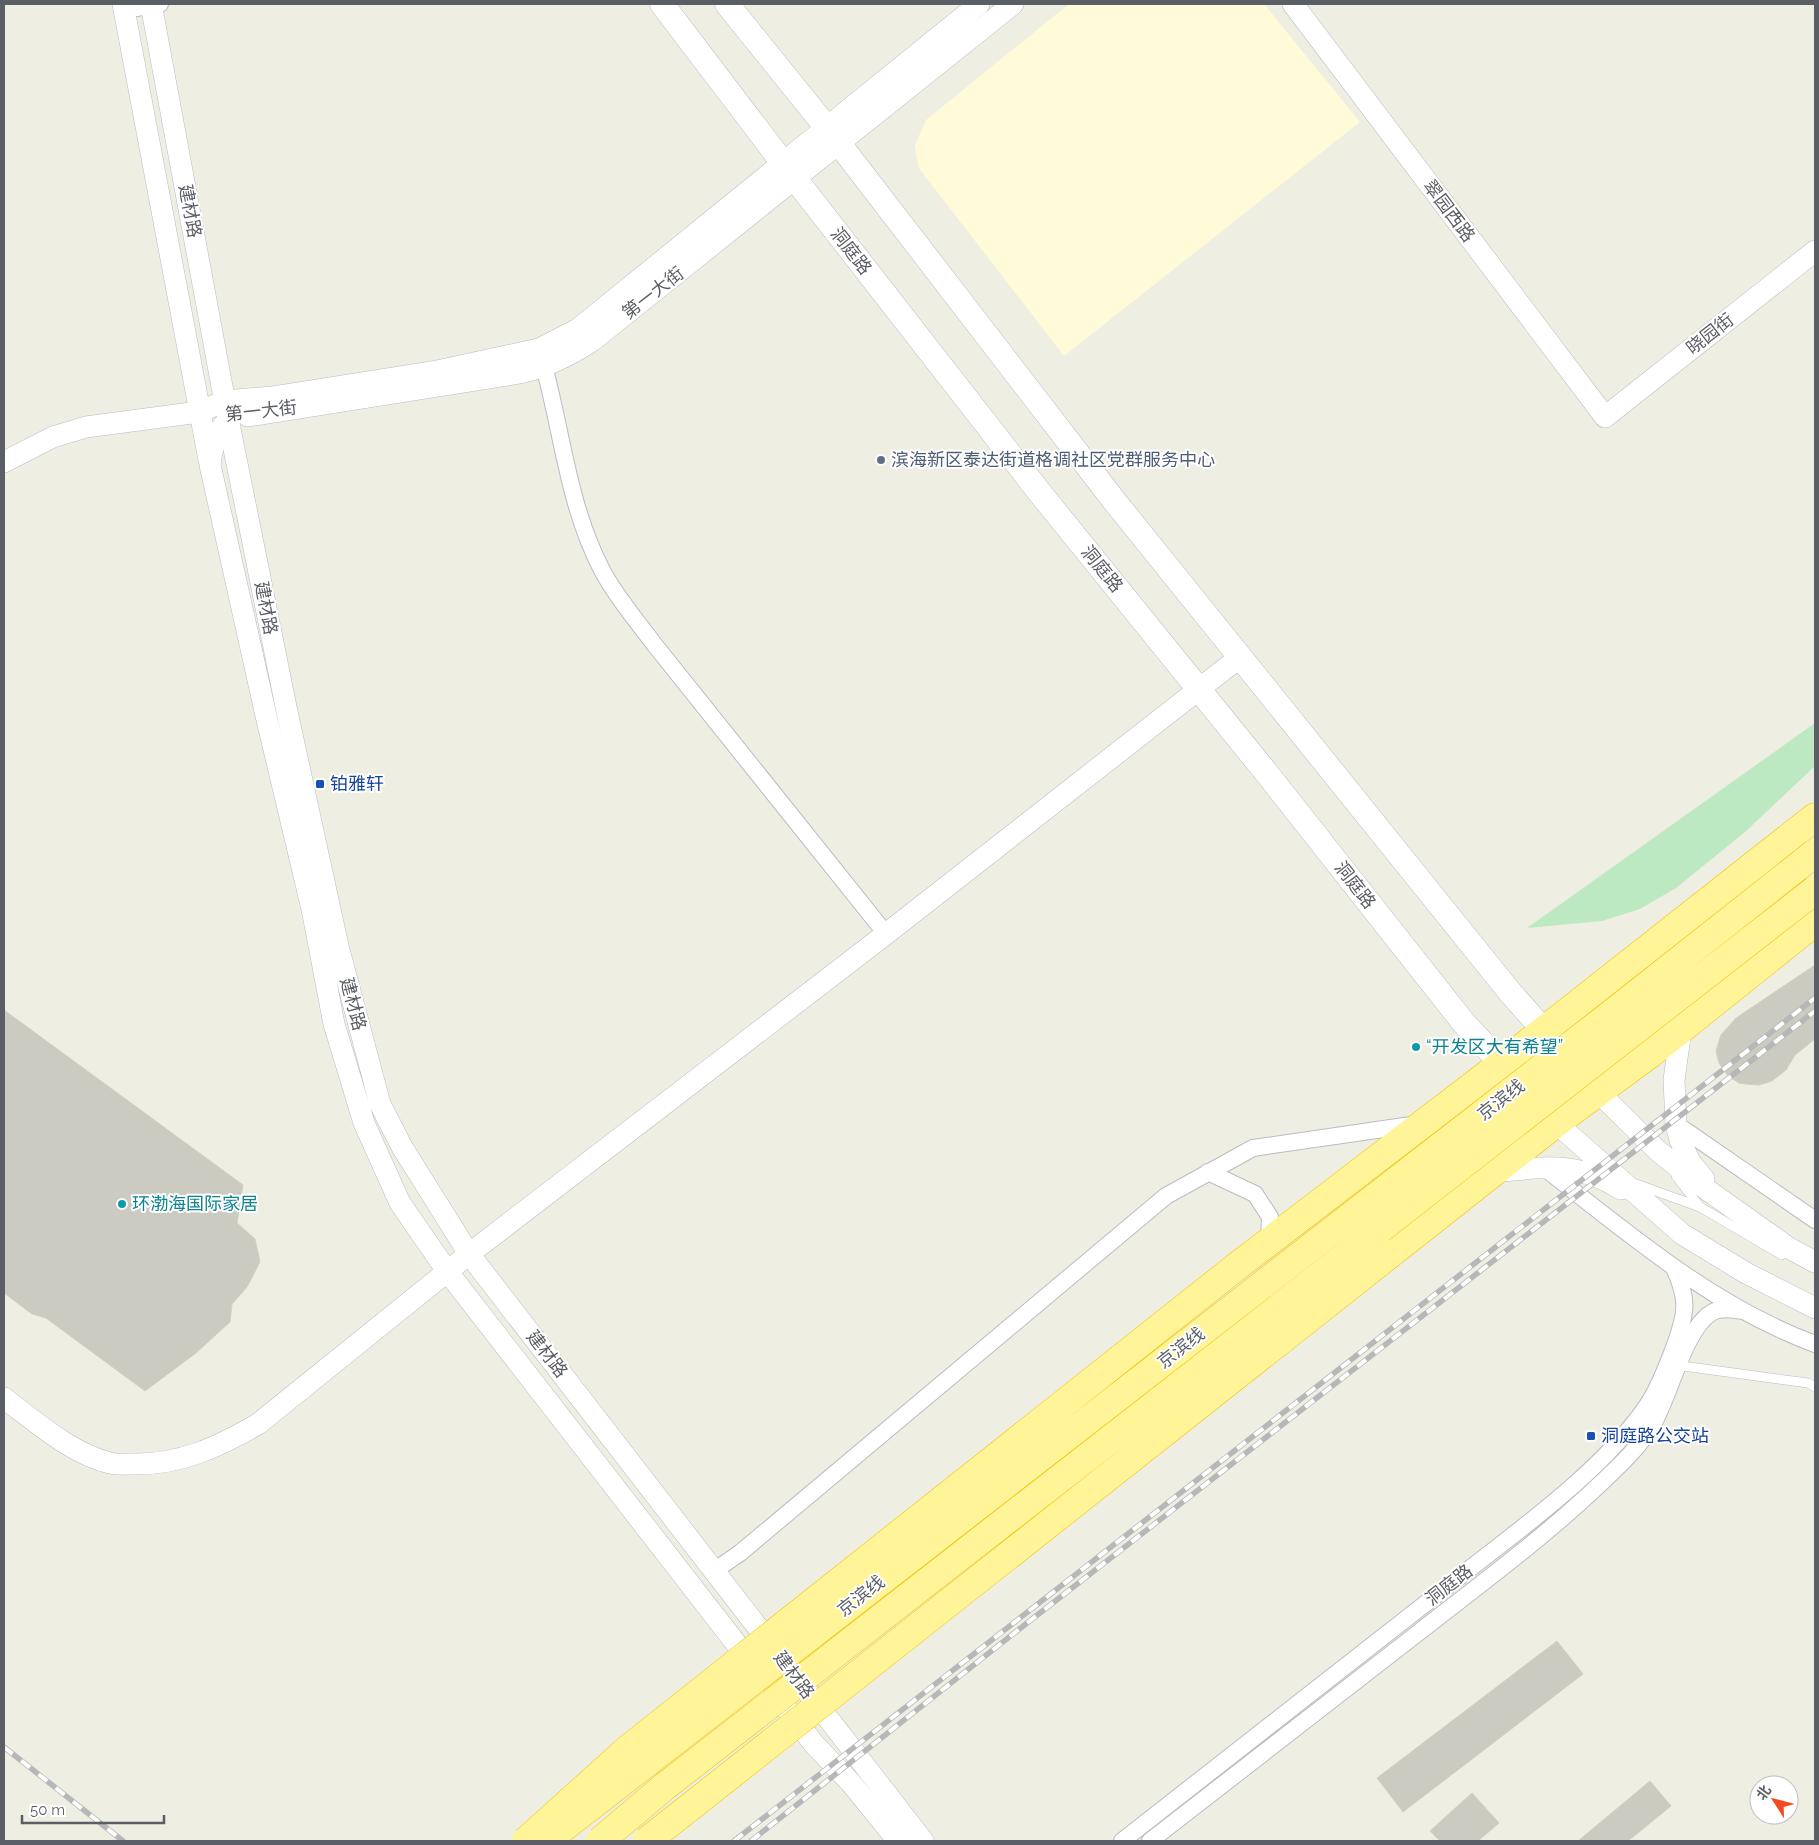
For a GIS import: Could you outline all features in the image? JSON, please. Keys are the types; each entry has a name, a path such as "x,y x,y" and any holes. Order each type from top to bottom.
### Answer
{"highway":[{"path":"526,1841 628,1749 1269,1240 1544,1031 1815,817"},
{"name":"京滨线","path":"546,1841 1610,1015 1815,853"},
{"name":"京滨线","path":"600,1841 687,1768 1815,890"},
{"path":"647,1841 1556,1123 1681,1029 1813,924"}],"main road":[{"name":"洞庭路","path":"662,4 1040,493 1463,1022 1556,1123"},
{"path":"727,4 833,136 1106,490 1509,991 1598,1092"}],"street":[{"path":"124,7 154,4"},
{"name":"建材路","path":"154,4 236,460 288,716 338,946 380,1104 406,1154 469,1254 923,1841"},
{"name":"第一大街","path":"4,462 53,437 86,427 273,404 437,371 542,358 592,341 833,136 979,4"},
{"name":"第一大街","path":"833,136 1013,4"},
{"name":"翠园西路","path":"1293,4 1605,417"},
{"name":"建材路","path":"124,7 198,412 267,720 312,909 334,1024 364,1123 400,1203 447,1271 814,1744 851,1782 898,1841"},
{"name":"晓园街","path":"1605,417 1815,251"},
{"path":"542,358 564,460 576,502 603,572 620,600 659,650 886,934"},
{"path":"236,460 239,441 246,429 273,404"},
{"path":"210,465 214,442 227,410"},
{"path":"4,1398 79,1451 112,1464 149,1464 187,1458 223,1444 258,1424 447,1271 886,934 1240,657"},
{"path":"1681,1029 1674,1080 1676,1124 1680,1140 1690,1162 1719,1196"},
{"path":"1598,1092 1658,1151 1699,1184 1719,1196 1789,1248 1815,1262"},
{"path":"714,1571 740,1553 1166,1196 1253,1148 1425,1123"},
{"path":"1556,1123 1624,1180 1682,1234"},
{"path":"1676,1124 1815,1220"},
{"path":"1494,1172 1542,1167 1584,1170 1608,1181 1682,1234 1746,1273 1815,1308"},
{"path":"1542,1167 1674,1268 1742,1311 1793,1336 1815,1344"},
{"path":"1208,1172 1255,1194 1270,1217 1269,1240"},
{"name":"洞庭路","path":"1150,1841 1491,1576 1585,1498 1615,1470 1651,1427 1664,1404 1684,1311 1681,1282 1674,1268"},
{"name":"洞庭路","path":"1122,1841 1544,1510 1591,1467 1637,1418 1651,1400 1690,1337 1711,1313 1724,1308 1742,1311"}],"lane":[{"path":"1658,1151 1700,1207"},
{"path":"1624,1180 1700,1207 1815,1273"},
{"path":"1673,1365 1808,1383 1815,1387"}],"shaded area":[{"path":"1069,4 1264,4 1360,122 1064,356 918,167 915,145 926,120"}],"green space":[{"path":"1815,723 1815,766 1745,832 1676,888 1640,909 1602,921 1527,928"}],"building":[{"path":"1815,965 1815,1039 1795,1055 1786,1070 1772,1081 1759,1085 1746,1084 1739,1083 1728,1076 1719,1063 1716,1051 1721,1035 1736,1018"},
{"name":"环渤海国际家居","path":"4,1010 243,1185 237,1223 255,1239 260,1262 247,1287 232,1304 230,1322 196,1353 145,1391 46,1318 32,1314 4,1293"},
{"path":"1557,1641 1583,1674 1403,1812 1377,1778"},
{"path":"1650,1781 1671,1806 1628,1841 1578,1841"},
{"path":"1472,1793 1499,1823 1478,1841 1440,1841 1430,1831"}],"railway":[{"path":"734,1841 1815,998"},
{"path":"751,1841 1027,1623 1815,1011"},
{"path":"4,1747 123,1841"}],"place":[{"name":"滨海新区泰达街道格调社区党群服务中心","path":"881,460"},
{"name":"铂雅轩","path":"320,784"},
{"name":"“开发区大有希望”","path":"1416,1047"},
{"name":"环渤海国际家居","path":"122,1204"},
{"name":"洞庭路公交站","path":"1591,1436"}]}
